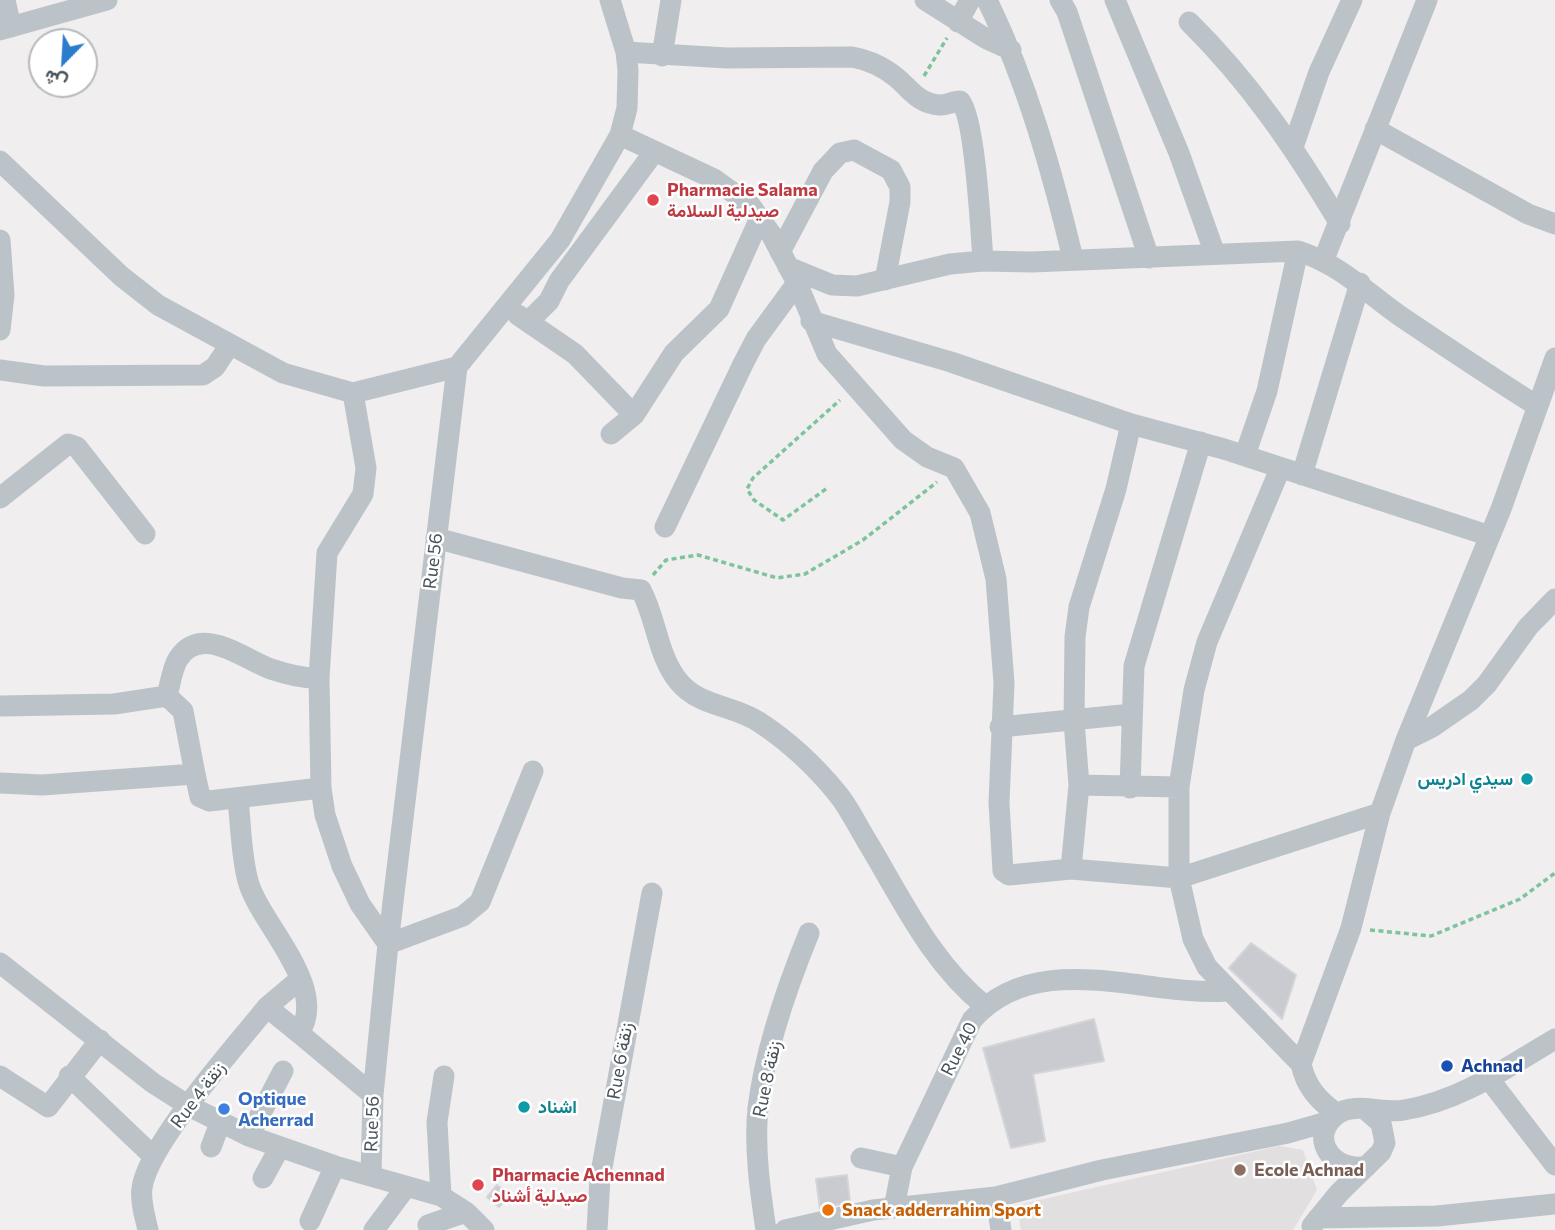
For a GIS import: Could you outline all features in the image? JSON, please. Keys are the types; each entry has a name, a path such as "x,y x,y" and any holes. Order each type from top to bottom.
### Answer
{"street":[{"path":"5,0 6,28 107,0"},
{"path":"6,166 121,276 158,306 283,373 353,393 457,367 560,240 620,135 627,108 626,52 610,0"},
{"path":"662,56 671,0"},
{"path":"925,0 958,22 1012,50"},
{"path":"958,22 970,0"},
{"path":"987,0 1012,50 1063,215 1073,260"},
{"path":"1059,0 1068,12 1149,258"},
{"path":"1115,0 1179,153 1216,254"},
{"path":"1293,147 1319,72 1352,0"},
{"path":"1324,260 1427,0"},
{"path":"1189,22 1251,89 1293,147 1340,223"},
{"path":"626,52 662,56 852,57 869,61 886,71 912,95 939,105 957,100 966,109 983,261"},
{"path":"1376,129 1528,214 1555,224"},
{"path":"620,135 734,191 761,218 788,267 827,354 914,448 954,468 980,513 992,553 1004,683 1000,727 1001,867 1009,875 1071,869 1180,878 1380,813"},
{"path":"665,527 788,267 822,171 840,153 854,150 891,170 900,187 900,202 885,279"},
{"path":"528,322 549,301 559,281 654,152"},
{"path":"611,434 634,415 674,353 708,323 719,309 761,218"},
{"path":"0,240 4,295 0,330"},
{"path":"1244,455 1267,391 1297,251"},
{"path":"788,267 832,285 867,285 950,264 983,261 1149,258 1297,251 1324,260 1360,283 1403,319 1537,406"},
{"path":"1302,475 1360,283"},
{"path":"505,306 575,354 634,415"},
{"path":"811,321 951,362 1131,424 1244,455 1490,536"},
{"path":"0,370 44,376 203,375 215,367 229,346"},
{"path":"1367,1166 1357,1168 1338,1164 1331,1157 1330,1124 1304,1079 1301,1064 1351,928 1380,813 1406,740 1490,536 1555,358"},
{"name":"Rue 56","path":"370,1175 373,1095 388,943 457,367"},
{"path":"353,393 364,446 363,494 327,553 319,678 321,788 325,815 342,866 360,904 388,943 463,916 480,902 533,771"},
{"path":"1071,869 1079,785 1073,675 1079,607 1116,489 1131,424"},
{"path":"1130,788 1134,666 1201,442"},
{"path":"0,498 68,444 77,447 145,534"},
{"path":"1280,469 1207,642 1194,690 1179,786 1180,878 1193,939 1207,967 1227,991 1301,1064"},
{"path":"436,538 622,588 641,590 650,607 662,655 679,681 692,696 757,720 808,760 839,796 930,946 958,985 985,1006"},
{"path":"1406,740 1432,727 1471,700 1487,684 1528,626 1555,598"},
{"path":"167,696 178,660 192,645 209,642 272,669 307,679 319,678"},
{"path":"0,706 114,704 167,696"},
{"path":"167,696 183,711 195,774 204,800 238,800 321,788"},
{"path":"1000,727 1132,714"},
{"path":"0,783 42,785 195,774"},
{"path":"1079,785 1130,788 1179,786"},
{"path":"238,800 248,881 279,935 299,980 307,1010 307,1021 299,1033"},
{"name":"Rue 6 زنقة","path":"597,1230 600,1178 652,893"},
{"name":"Rue 8 زنقة","path":"766,1230 760,1193 758,1108 791,976 809,933"},
{"path":"0,963 153,1083 189,1106 249,1136 335,1166 441,1196 466,1212 484,1230"},
{"name":"Rue 40","path":"882,1216 902,1167 972,1020 985,1006 1031,985 1072,977 1199,993 1227,991"},
{"name":"Rue 4 زنقة","path":"148,1230 141,1191 145,1173 154,1157 189,1106 267,1007 299,980"},
{"path":"267,1007 373,1095"},
{"path":"796,1229 996,1197 1102,1170 1330,1124 1356,1108 1403,1111 1454,1096 1489,1079 1555,1039"},
{"path":"0,1076 48,1107 69,1076 100,1040"},
{"path":"249,1136 283,1071"},
{"path":"69,1076 154,1157"},
{"path":"441,1196 438,1122 444,1076"},
{"path":"1489,1079 1555,1165"},
{"path":"1366,1110 1374,1115 1384,1133"},
{"path":"1313,1224 1339,1193 1381,1153 1384,1133 1403,1111"},
{"path":"211,1147 220,1123"},
{"path":"262,1178 281,1147"},
{"path":"861,1158 902,1167"},
{"path":"1338,1164 1339,1193"},
{"path":"310,1221 335,1166"},
{"path":"374,1230 406,1187"},
{"path":"996,1197 1001,1230"},
{"path":"1313,1224 1437,1216 1555,1204"},
{"path":"428,1225 466,1212"}],"path":[{"path":"912,95 958,22"},
{"path":"826,489 783,520 754,500 747,489 753,478 855,386"},
{"path":"641,590 666,560 698,555 777,578 805,574 863,540 954,468"},
{"path":"1351,928 1431,936 1520,899 1555,873"}],"shaded area":[{"name":"Ecole Achnad","path":"1279,1146 1303,1150 1317,1190 1293,1230 1021,1230 1017,1205"}],"building":[{"path":"1251,943 1296,975 1282,1019 1229,968"},
{"path":"1094,1019 1104,1061 1033,1074 1045,1141 1011,1148 983,1048"},
{"path":"847,1175 850,1202 820,1209 816,1179"},
{"path":"497,1185 510,1195 499,1207 487,1197"}],"place":[{"name":"Pharmacie Salama صيدلية السلامة","path":"653,200"},
{"name":"سيدي ادريس","path":"1527,779"},
{"name":"Achnad","path":"1447,1066"},
{"name":"اشناد","path":"524,1107"},
{"name":"Optique Acherrad","path":"224,1109"},
{"name":"Ecole Achnad","path":"1240,1170"},
{"name":"Pharmacie Achennad صيدلية أشناد","path":"478,1185"},
{"name":"Snack adderrahim Sport","path":"828,1210"}]}
